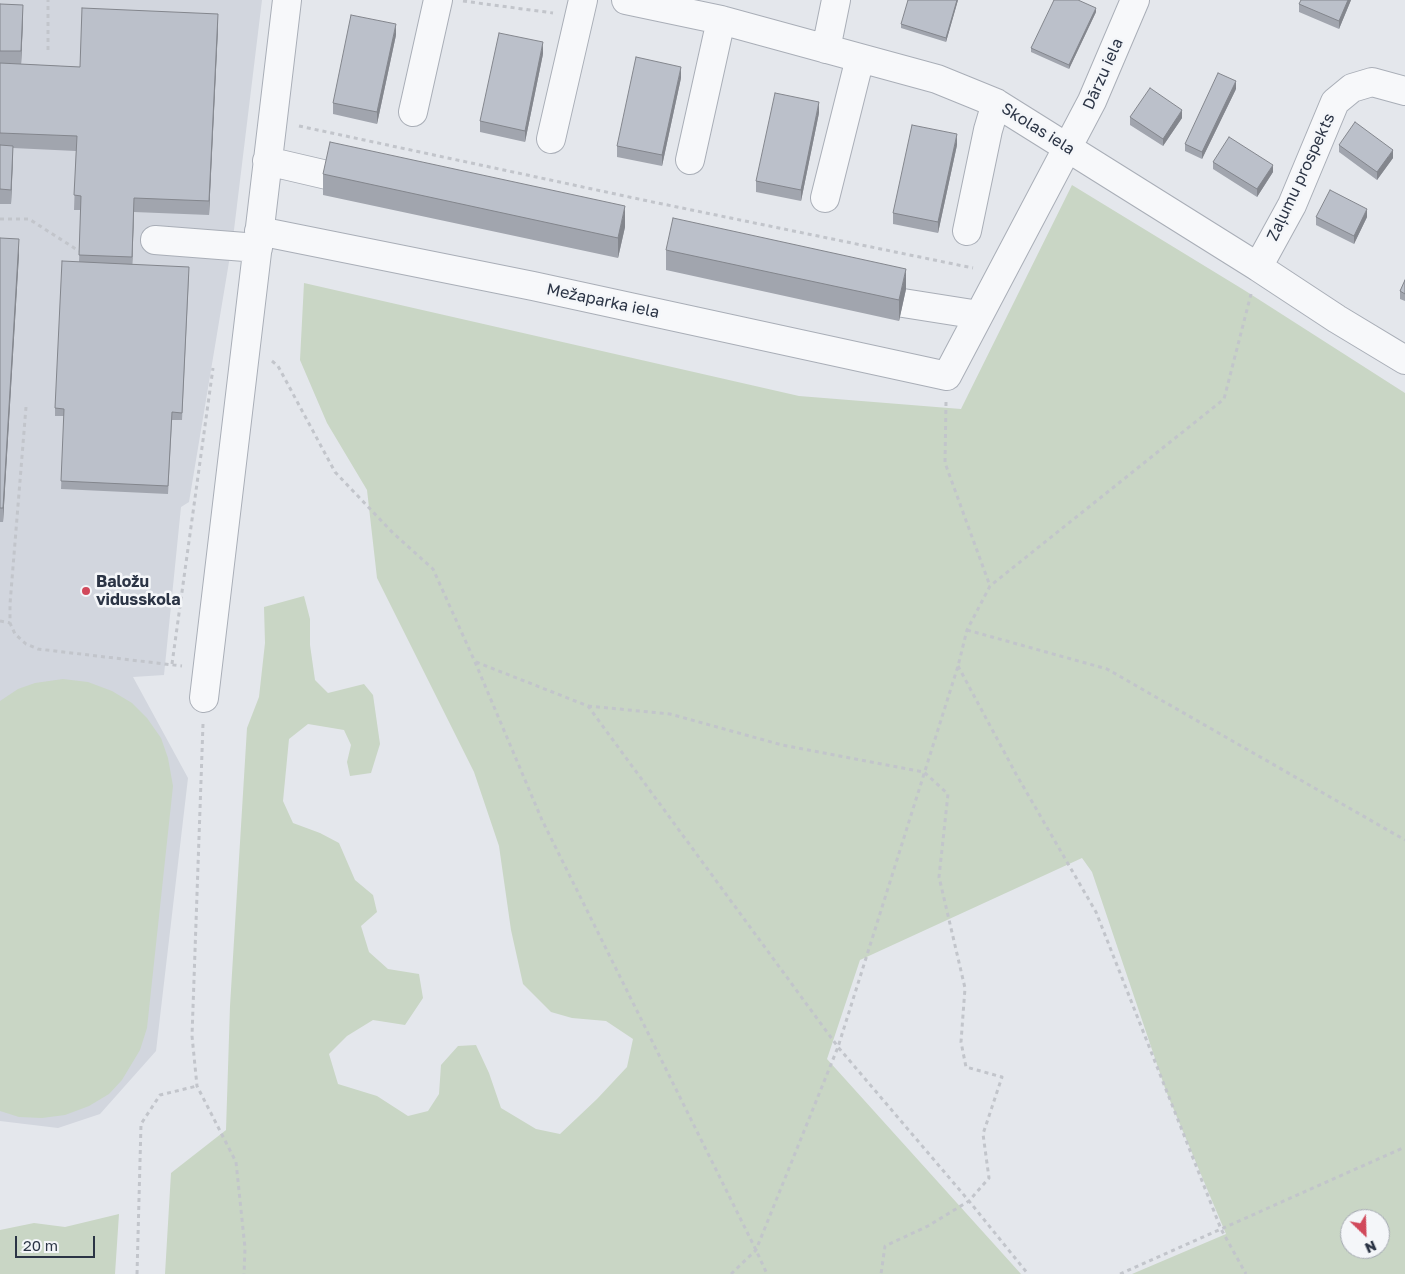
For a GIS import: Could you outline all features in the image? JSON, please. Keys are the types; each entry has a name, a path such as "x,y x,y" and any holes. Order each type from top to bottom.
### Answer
{"street":[{"path":"204,698 287,0"},
{"path":"413,112 438,0"},
{"path":"551,139 582,0"},
{"name":"Skolas iela","path":"626,0 721,20 860,58 937,80 996,103 1405,360"},
{"path":"826,49 836,0"},
{"name":"Dārzu iela","path":"946,376 1092,101 1135,0"},
{"path":"690,160 721,20"},
{"path":"825,198 860,58"},
{"name":"Zaļumu prospekts","path":"1258,267 1292,205 1335,102 1352,88 1372,82 1405,91"},
{"path":"967,231 988,130 996,103"},
{"path":"268,161 327,175"},
{"name":"Mežaparka iela","path":"155,240 258,239 533,286 946,376"},
{"path":"904,303 979,315"}],"path":[{"path":"48,0 48,50"},
{"path":"291,124 976,269"},
{"path":"0,220 29,219 79,251"},
{"path":"731,1274 756,1250 838,1047 958,666 967,630 990,586 1224,398 1258,267"},
{"path":"246,343 278,366 335,472 393,533 433,569 542,820 756,1250 766,1274"},
{"path":"172,664 214,362"},
{"path":"946,376 945,463 990,586"},
{"path":"26,408 10,623 15,634 26,644 38,649 208,668"},
{"path":"0,621 10,623"},
{"path":"967,630 1106,669 1405,840"},
{"path":"475,662 588,706 670,714 782,746 924,772 948,794 939,877 965,988 961,1042 966,1067 1002,1077 983,1134 989,1178 969,1201 928,1226 885,1246 882,1274"},
{"path":"958,666 1020,782 1096,912 1221,1229 1246,1274"},
{"path":"204,698 192,1036 197,1086 236,1162 245,1248 244,1274"},
{"path":"588,706 838,1047 969,1201 1028,1274"},
{"path":"137,1274 141,1124 160,1095 197,1086"},
{"path":"1120,1274 1405,1147"}],"shaded area":[{"name":"Baložu vidusskola","path":"0,0 262,0 233,238 189,502 181,507 164,675 133,677 188,778 156,1051 100,1114 58,1128 0,1121"}],"green space":[{"path":"1072,185 1244,290 1405,393 1405,1274 1132,1274 1226,1234 1166,1091 1092,872 1082,858 860,960 827,1059 1021,1274 165,1274 171,1173 226,1130 230,1006 247,728 259,697 265,643 264,607 304,596 310,619 310,645 315,680 328,693 364,684 373,695 380,744 371,773 350,776 347,762 351,745 344,730 308,724 289,739 283,801 293,823 320,833 339,843 355,880 373,895 377,912 361,926 369,952 388,969 419,974 423,998 405,1025 373,1020 347,1036 329,1054 338,1084 377,1096 408,1116 428,1111 439,1094 441,1065 458,1046 476,1045 489,1073 501,1108 536,1129 560,1134 627,1067 633,1039 606,1021 572,1018 551,1012 523,984 511,930 499,846 474,772 377,578 367,490 327,423 300,360 304,283 799,396 961,409"},
{"path":"63,679 88,682 112,691 132,703 147,718 161,738 168,758 173,786 147,1028 140,1050 122,1080 109,1094 89,1106 65,1115 42,1118 19,1117 0,1111 0,701 18,689 35,683"},
{"path":"119,1214 115,1274 0,1274 0,1230 34,1223 65,1227"}],"building":[{"path":"908,0 957,0 946,38 901,24"},
{"path":"1054,0 1078,0 1096,8 1069,65 1031,48"},
{"path":"1301,0 1348,0 1339,21 1299,4"},
{"path":"0,4 23,5 21,51 0,51"},
{"path":"82,8 218,14 209,201 134,198 132,257 79,255 81,196 74,195 77,136 0,133 0,63 80,67"},
{"path":"351,15 396,24 377,112 333,103"},
{"path":"499,33 543,42 525,131 480,121"},
{"path":"636,57 681,67 662,155 617,146"},
{"path":"1218,73 1236,81 1202,152 1185,144"},
{"path":"1150,88 1182,110 1163,139 1130,117"},
{"path":"775,93 819,102 801,190 756,181"},
{"path":"1355,122 1393,150 1377,172 1339,145"},
{"path":"912,125 957,134 938,222 893,213"},
{"path":"1229,137 1273,165 1257,189 1213,162"},
{"path":"330,142 625,206 618,238 323,174"},
{"path":"0,145 13,146 11,190 0,189"},
{"path":"1330,190 1367,209 1354,236 1316,217"},
{"path":"673,218 906,269 899,300 666,250"},
{"path":"0,238 19,239 3,508 0,508"},
{"path":"62,261 189,267 182,413 172,412 168,486 61,481 64,409 55,408"},
{"path":"1405,280 1405,294 1400,291"}],"place":[{"name":"Baložu vidusskola","path":"86,591"}]}
